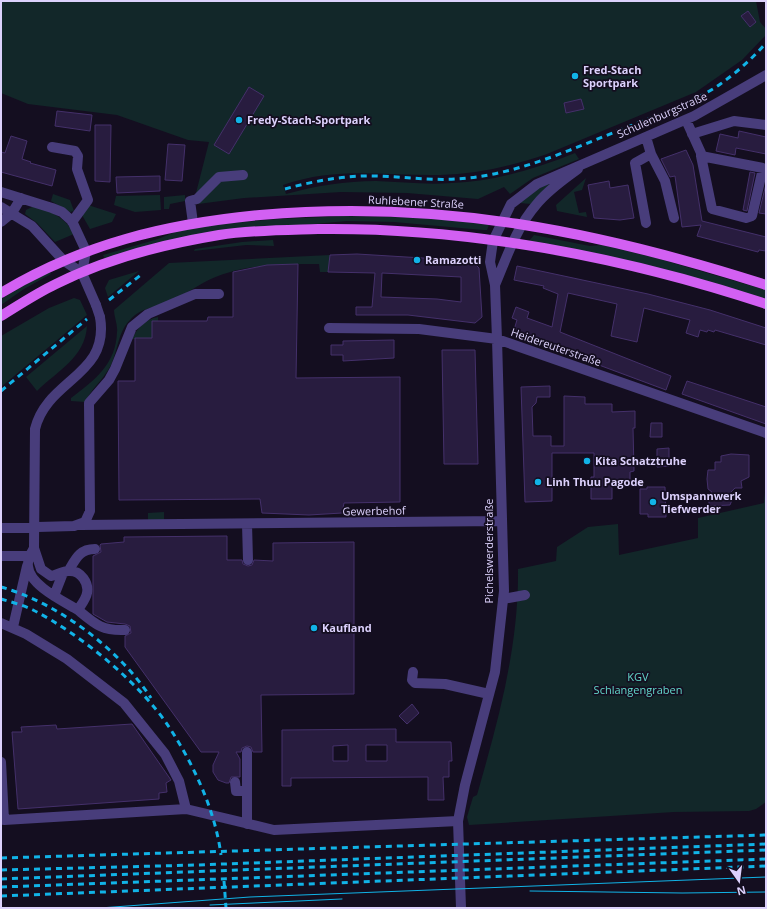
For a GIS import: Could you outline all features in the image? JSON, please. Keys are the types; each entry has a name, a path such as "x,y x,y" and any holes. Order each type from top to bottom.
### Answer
{"main road":[{"name":"Ruhlebener Straße","path":"1,293 63,260 86,251 142,234 193,224 292,212 337,211 429,213 502,220 628,246 766,285"},
{"path":"1,316 56,284 82,273 151,249 208,237 248,232 294,230 380,230 512,243 632,268 766,304"}],"street":[{"name":"Schulenburgstraße","path":"502,220 510,204 527,190 560,172 686,120 766,75"},
{"path":"686,120 701,156 712,209 746,218 752,216 763,168 701,156"},
{"path":"692,134 734,121 766,125"},
{"path":"646,137 651,154 665,181 674,218"},
{"path":"52,147 75,151 78,156 77,169 88,200 72,222"},
{"path":"646,223 635,163 651,154"},
{"name":"Schulenburgstraße","path":"512,243 537,203 586,162"},
{"path":"193,224 190,201 197,199 219,177 243,175"},
{"path":"1,192 62,212 72,222 86,251 82,273"},
{"path":"1,222 12,213 21,198"},
{"path":"1,207 32,226 63,260 82,273 100,317 100,338 93,358 83,370 50,400 39,416 35,429 34,528 32,552 27,566 13,627"},
{"name":"Pichelswerderstraße","path":"461,908 458,821 465,785 495,672 503,599 495,285 490,262 493,241 502,220"},
{"name":"Pichelswerderstraße","path":"495,285 512,243"},
{"path":"81,525 85,522 90,511 90,403 109,380 132,327 148,314 195,294 219,294"},
{"name":"Heidereuterstraße","path":"329,328 419,328 497,339 766,433"},
{"name":"Gewerbehof","path":"1,528 34,528 81,525 502,521"},
{"path":"247,524 248,560"},
{"path":"54,596 66,572 80,553 87,549 95,549"},
{"path":"1,556 32,552"},
{"path":"32,552 41,570 51,576 66,572 79,573 84,579 87,586 87,594 78,610"},
{"path":"27,566 36,584 78,610 102,628 110,630 125,630"},
{"path":"503,599 525,595"},
{"path":"1,623 13,627 67,659 124,703 165,754 179,781 186,809"},
{"path":"413,672 412,680 415,684 445,684 489,694"},
{"path":"247,752 247,824"},
{"path":"1,762 2,820 186,809 274,830 458,821"},
{"path":"235,782 236,791 247,791"}],"green space":[{"path":"1,1 756,1 760,22 766,29 766,35 742,60 696,92 547,154 508,166 467,173 440,175 362,173 342,174 303,179 283,185 286,194 319,186 353,182 376,181 443,184 468,182 515,173 575,153 579,159 533,178 510,194 504,187 478,199 407,193 341,192 244,198 198,204 196,193 209,142 188,140 117,115 28,104 1,93"},
{"path":"558,178 531,204 520,203 534,191"},
{"path":"586,178 582,190 574,192 579,213 586,212 587,217 557,211 556,205"},
{"path":"53,194 70,200 74,211 70,212 51,201"},
{"path":"160,195 161,210 135,212 114,205 116,196"},
{"path":"185,195 185,201 170,204 169,209 164,209 164,197"},
{"path":"88,205 116,214 112,222 90,229 82,215"},
{"path":"34,206 62,219 74,234 55,242 37,223 25,214 26,210"},
{"path":"344,216 437,218 489,225 487,230 394,222 347,221 277,226 105,259 103,255 158,239 177,231 218,224"},
{"path":"534,235 590,246 602,245 656,258 766,290 766,300 529,241"},
{"path":"273,240 274,246 246,245 194,251 195,249 242,242"},
{"path":"330,255 328,272 320,272 319,264 290,264 260,266 231,272 203,283 171,301 139,313 126,325 111,365 85,402 71,401 71,398 96,378 103,370 113,353 116,343 117,329 114,310 169,263"},
{"path":"49,271 51,274 24,289 1,305 1,299"},
{"path":"139,271 108,297 105,288 109,280"},
{"path":"74,298 80,300 87,315 1,387 1,336 49,308"},
{"path":"158,317 158,321 152,321 152,338 132,339 136,331 142,325"},
{"path":"87,326 85,337 76,355 37,391 26,377"},
{"name":"KGV Schlangengraben","path":"766,481 766,802 756,809 749,811 674,812 469,825 467,817 473,797 477,795 506,684 515,627 518,569 556,561 557,547 588,527 618,524 619,555 698,538 698,518 764,503"},
{"path":"164,512 164,521 148,522 148,513"}],"building":[{"path":"748,11 756,22 750,27 741,16"},
{"name":"Fredy-Stach-Sportpark","path":"249,87 264,96 229,154 214,145"},
{"path":"581,99 584,109 566,113 564,103"},
{"path":"57,111 92,115 90,131 55,126"},
{"path":"95,125 111,125 110,182 95,181"},
{"path":"739,131 766,137 766,154 736,148 735,155 716,151 720,134 738,138"},
{"path":"11,136 27,141 22,159 31,162 30,163 56,170 52,186 1,172 1,152 5,153"},
{"path":"168,144 185,145 182,181 165,180"},
{"path":"686,150 693,165 702,221 766,237 766,251 759,250 758,252 697,236 701,225 682,227 675,176 670,177 661,159"},
{"path":"750,172 755,173 747,211 743,210"},
{"path":"160,176 160,191 117,193 116,177"},
{"path":"609,181 610,188 628,185 634,218 620,220 594,218 588,185"},
{"path":"766,184 766,214 759,213"},
{"path":"357,254 472,261 479,268 482,317 475,323 408,315 356,315 356,307 372,307 375,273 328,272 330,255","holes":["382,273 461,277 461,302 437,299 381,297"]},
{"path":"298,264 296,378 400,377 400,502 344,503 342,513 309,515 262,513 260,499 119,500 118,381 135,381 135,338 152,338 152,321 207,321 208,317 233,317 233,272 267,265"},
{"path":"517,266 648,294 710,310 766,328 766,345 715,330 714,332 708,330 707,332 700,330 698,337 686,333 690,320 644,308 637,342 611,336 617,304 568,293 560,332 671,376 666,390 513,333 517,320 512,318 516,307 529,312 527,318 552,327 558,294 543,288 544,286 514,280"},
{"path":"394,340 394,358 343,361 343,355 331,355 331,345 343,345 343,341"},
{"path":"442,350 475,350 478,464 444,464"},
{"path":"687,381 766,407 766,424 682,394"},
{"path":"550,386 550,397 537,397 536,403 532,407 533,436 551,436 551,446 564,446 564,396 585,397 585,404 612,404 612,412 635,411 635,428 633,428 634,471 630,472 630,480 612,480 612,499 591,499 591,477 594,477 594,453 552,453 552,501 525,502 521,387"},
{"path":"651,423 662,423 662,437 650,437"},
{"path":"669,448 669,466 657,467 657,449"},
{"path":"731,454 749,455 749,477 741,481 742,488 735,488 727,496 732,500 730,505 709,506 709,495 712,492 708,489 708,470 715,470 715,462 721,462 721,456"},
{"name":"Umspannwerk Tiefwerder","path":"647,487 665,487 666,517 648,517 648,514 640,514 640,489 647,489"},
{"path":"227,536 227,560 242,560 243,564 248,566 252,565 254,560 273,561 273,543 354,542 354,694 261,695 262,752 253,752 251,747 247,746 242,748 241,752 236,752 240,759 240,777 231,777 229,783 218,780 213,772 213,765 219,752 201,752 125,647 125,636 131,633 130,626 107,622 93,614 93,556 101,552 101,544 124,542 124,537"},
{"path":"412,704 419,713 407,724 399,716"},
{"path":"132,724 171,780 166,783 167,792 159,793 159,799 18,809 12,732 22,732 21,727 56,725 57,729"},
{"path":"396,729 396,742 451,742 452,761 449,761 449,777 443,777 444,800 428,800 428,777 291,778 291,786 282,786 282,730","holes":["348,745 348,761 333,761 333,746","366,745 387,745 387,761 366,761"]}],"tram line":[{"path":"100,908 250,897 766,877"},
{"path":"530,891 682,893 766,892"},
{"path":"210,905 342,899"}],"railway":[{"path":"285,189 343,177 374,176 456,179 477,177 519,168 580,146 696,99 732,76 766,43"},
{"path":"109,300 142,274"},
{"path":"1,391 87,319"},
{"path":"1,587 22,594 44,604 85,630 122,662 151,698"},
{"path":"1,599 33,610 70,632 126,677 157,710 169,727 195,772 209,805 221,855"},
{"path":"1,858 766,835"},
{"path":"1,870 197,865 766,844"},
{"path":"1,879 766,850"},
{"path":"1,887 766,859"},
{"path":"1,896 766,866"},
{"path":"224,881 226,908"}],"place":[{"name":"Fred-Stach Sportpark","path":"575,76"},
{"name":"Fredy-Stach-Sportpark","path":"239,120"},
{"name":"Ramazotti","path":"417,260"},
{"name":"Kita Schatztruhe","path":"587,461"},
{"name":"Linh Thuu Pagode","path":"538,482"},
{"name":"Umspannwerk Tiefwerder","path":"653,502"},
{"name":"Kaufland","path":"314,628"}]}
